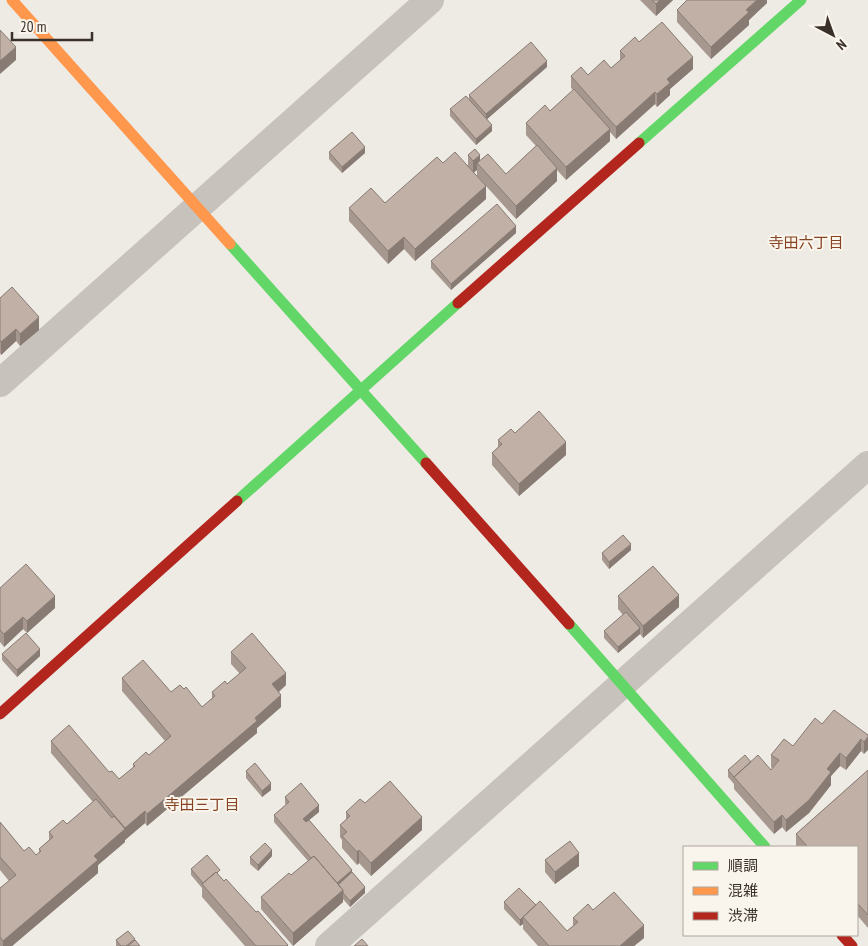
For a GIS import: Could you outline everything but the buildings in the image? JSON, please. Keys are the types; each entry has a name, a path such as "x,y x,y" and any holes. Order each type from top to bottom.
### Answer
{"street":[{"path":"12,0 623,684 765,846"},
{"path":"0,383 430,0"},
{"path":"0,714 360,390 801,0"},
{"path":"329,946 868,465"},
{"path":"843,936 852,946"}],"traffic: fast":[{"path":"639,143 801,0"},
{"path":"230,244 426,463"},
{"path":"237,501 458,303"},
{"path":"569,624 764,846"}],"traffic: slow":[{"path":"12,0 230,244"}],"traffic: jam":[{"path":"458,303 639,143"},
{"path":"426,463 569,624"},
{"path":"0,714 237,501"},
{"path":"843,936 852,946"}],"district":[{"name":"寺田六丁目","path":"806,243"},
{"name":"寺田三丁目","path":"202,805"}]}
